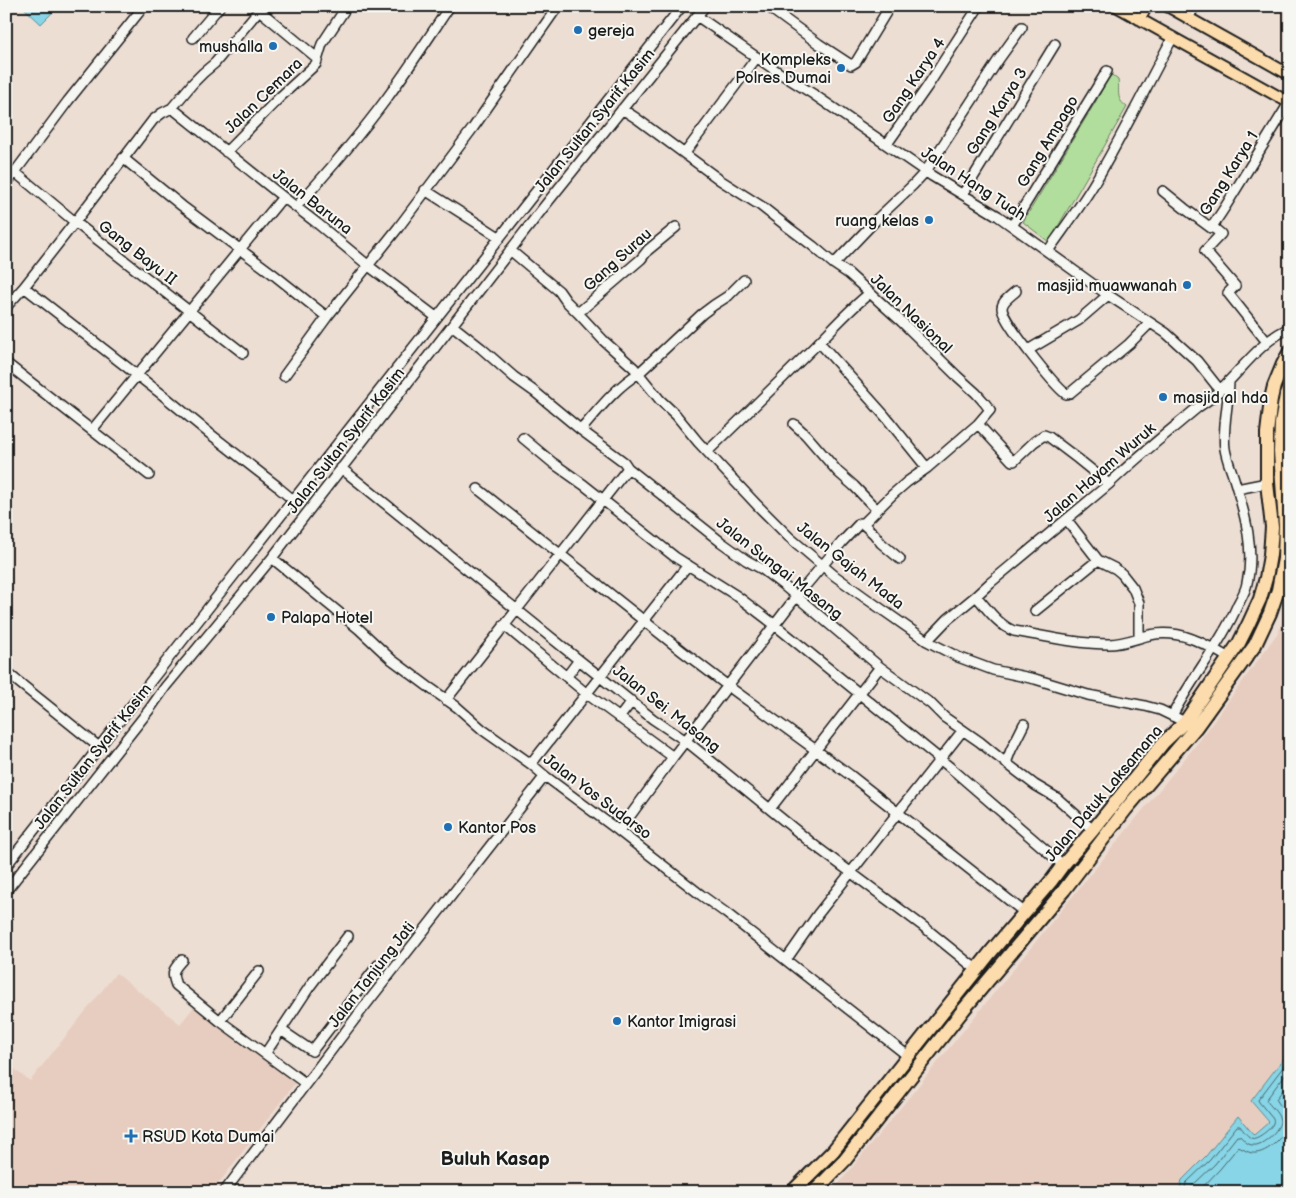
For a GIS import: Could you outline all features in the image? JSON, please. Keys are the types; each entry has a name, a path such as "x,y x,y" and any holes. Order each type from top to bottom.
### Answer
{"highway":[{"name":"Jalan Datuk Laksamana","path":"792,1192 833,1151 1024,912 1164,743 1185,722 1242,637 1260,600 1270,555 1272,527 1267,483 1267,433 1274,386 1290,351"},
{"name":"Jalan Datuk Laksamana","path":"814,1192 844,1160 964,1009 1064,890 1126,809 1196,727 1255,645 1278,590 1284,559 1285,525 1280,452 1281,424 1286,395 1290,386"},
{"path":"1213,680 1224,689"},
{"path":"1052,880 1064,890"},
{"path":"833,1151 844,1160"}],"main road":[{"path":"1116,6 1289,103"},
{"path":"1139,19 1146,6"},
{"path":"1167,6 1290,75"}],"street":[{"path":"6,184 68,101 144,6"},
{"path":"194,38 220,6"},
{"name":"Jalan Cemara","path":"226,152 279,98 316,64 322,44 347,6"},
{"path":"296,207 375,114 450,6"},
{"path":"284,376 327,317 473,128 558,6"},
{"name":"Jalan Sultan Syarif Kasim","path":"6,866 180,645 292,498 682,6"},
{"name":"Jalan Sultan Syarif Kasim","path":"6,890 166,686 272,558 510,250 705,6"},
{"path":"767,6 819,44 851,64 856,62 871,40 890,6"},
{"name":"Gang Karya 4","path":"887,144 979,6"},
{"path":"1188,18 1195,6"},
{"path":"6,307 24,287 153,120 172,108 193,83 215,63 259,10 317,58"},
{"name":"Jalan Hang Tuah","path":"697,16 926,171 1012,226 1108,295 1166,333 1197,361 1220,390"},
{"path":"834,264 926,171 1022,27"},
{"path":"1048,251 1095,182 1173,38"},
{"name":"Gang Karya 3","path":"963,194 1055,44"},
{"path":"685,153 757,57"},
{"name":"Gang Ampago","path":"1012,226 1107,71"},
{"name":"Gang Karya 1","path":"1267,342 1230,297 1228,293 1235,286 1205,253 1205,250 1221,234 1211,228 1248,172 1289,103"},
{"name":"Jalan Baruna","path":"172,108 282,197 436,317"},
{"name":"Jalan Nasional","path":"619,831 673,757 796,597 842,542 907,482 927,468 978,424 990,410 902,322 849,274 760,206 720,180 622,109"},
{"path":"123,158 182,206 327,317"},
{"name":"Gang Bayu II","path":"16,173 75,222 243,353"},
{"path":"426,190 499,237"},
{"path":"1163,190 1211,228"},
{"path":"92,430 282,197"},
{"name":"Gang Surau","path":"578,313 676,227"},
{"name":"Jalan Gajah Mada","path":"510,250 558,291 604,340 639,373 660,400 788,537 866,599 927,641 958,658 993,670 1145,706 1185,722"},
{"path":"581,430 615,391 639,373 702,314 728,296 744,280"},
{"path":"24,287 292,498"},
{"path":"1016,291 1003,304 1002,310 1015,334 1059,388 1068,394 1129,344 1150,323"},
{"path":"708,451 842,318 870,293"},
{"path":"1028,350 1079,320 1108,295"},
{"name":"Jalan Sungai Masang","path":"453,326 721,542 762,569 880,667 931,704 944,717 964,730 1006,764 1056,798 1093,830"},
{"name":"Jalan Hayam Wuruk","path":"927,641 948,619 990,583 1220,390 1267,342 1290,328"},
{"path":"819,342 885,416 927,468"},
{"path":"6,363 149,475"},
{"path":"1172,716 1182,697 1227,628 1247,585 1250,565 1244,516 1227,461 1225,447 1224,433 1229,381"},
{"path":"794,424 838,472 877,510"},
{"path":"978,424 1012,461 1044,435 1050,437 1109,484"},
{"path":"523,438 553,464 603,500 675,557 737,596 775,625 973,787 1063,865"},
{"name":"Jalan Sei. Masang","path":"341,468 579,660 654,719 686,741 814,846 977,970"},
{"path":"446,700 628,468"},
{"path":"1237,489 1267,483"},
{"path":"478,489 728,686 816,749 1024,912"},
{"path":"1066,520 1098,560 1116,569 1133,588 1138,603 1139,638"},
{"path":"863,524 900,559"},
{"name":"Jalan Yos Sudarso","path":"272,558 359,629 391,659 619,831 908,1056"},
{"path":"1035,611 1098,560"},
{"path":"531,764 688,565"},
{"path":"976,596 1009,629 1070,640 1110,644 1166,633 1176,634 1193,638 1229,658"},
{"path":"504,625 587,694 673,757"},
{"path":"1227,628 1242,637"},
{"path":"567,676 579,660"},
{"path":"770,809 880,667"},
{"path":"6,672 98,747"},
{"path":"619,718 632,701"},
{"path":"1006,764 1024,724"},
{"path":"786,960 818,914 964,730"},
{"name":"Jalan Tanjung Jati","path":"224,1192 305,1083 544,776"},
{"path":"34,830 46,839"},
{"path":"265,1054 310,986 348,936"},
{"path":"182,960 173,971 176,984 220,1021 305,1083"},
{"path":"282,1030 312,1051 378,965"},
{"path":"220,1021 259,971"}],"shaded area":[{"path":"1290,591 1290,1050 1251,1101 1269,1122 1254,1135 1238,1117 1206,1156 1182,1180 1179,1192 832,1192 1200,740 1279,631"},
{"name":"RSUD Kota Dumai","path":"116,973 180,1024 194,1007 296,1082 212,1192 6,1192 6,1063 30,1081"}],"green space":[{"path":"1112,75 1118,80 1119,98 1127,107 1049,242 1023,222 1108,78"}],"water":[{"path":"22,6 59,6 41,24"},
{"path":"1290,1050 1290,1192 1179,1192 1182,1180 1206,1156 1238,1116 1254,1135 1269,1122 1251,1101"}],"place":[{"name":"gereja","path":"578,30"},
{"name":"mushalla","path":"273,46"},
{"name":"Kompleks Polres Dumai","path":"841,68"},
{"name":"ruang kelas","path":"929,220"},
{"name":"masjid muawwanah","path":"1187,285"},
{"name":"masjid al hda","path":"1163,397"},
{"name":"Palapa Hotel","path":"271,617"},
{"name":"Kantor Pos","path":"448,827"},
{"name":"Kantor Imigrasi","path":"617,1021"},
{"name":"RSUD Kota Dumai","path":"131,1136"}],"district":[{"name":"Buluh Kasap","path":"495,1158"}]}
